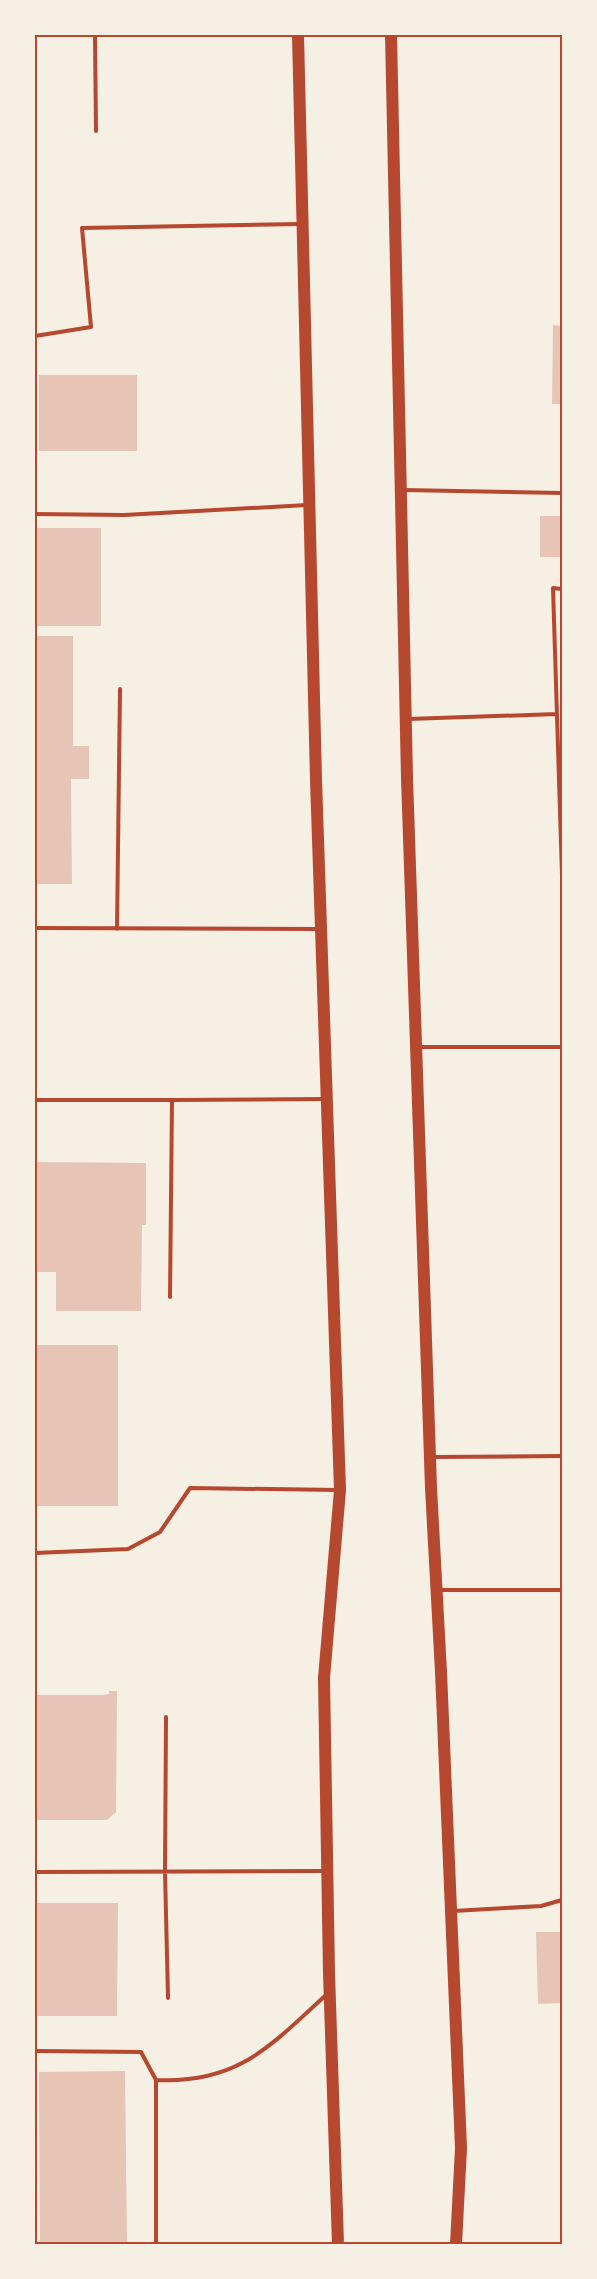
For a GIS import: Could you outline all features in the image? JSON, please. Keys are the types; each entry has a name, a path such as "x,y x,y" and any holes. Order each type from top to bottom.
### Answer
{"main road":[{"path":"298,35 321,929 340,1490 324,1678 329,1992 338,2244"},
{"path":"391,35 400,490 416,1047 430,1457 461,2148 456,2244"}],"lane":[{"path":"95,35 96,131"},
{"path":"35,336 91,327 82,228 302,224"},
{"path":"400,490 562,493"},
{"path":"35,514 124,515 309,505"},
{"path":"562,589 553,588 562,875"},
{"path":"117,929 120,689"},
{"path":"406,720 557,714"},
{"path":"35,928 321,929"},
{"path":"416,1047 562,1047"},
{"path":"35,1100 327,1099"},
{"path":"170,1297 172,1100"},
{"path":"430,1457 562,1456"},
{"path":"35,1554 128,1549 160,1532 190,1488 340,1490"},
{"path":"436,1590 562,1590"},
{"path":"166,1717 165,1872 168,1998"},
{"path":"35,1872 327,1871"},
{"path":"451,1911 540,1906 562,1900"},
{"path":"156,2080 188,2080 228,2072 263,2051 329,1992"},
{"path":"35,2051 141,2052 156,2080 156,2244"}],"building":[{"path":"553,325 562,326 562,404 552,404"},
{"path":"39,375 137,375 137,451 39,451"},
{"path":"540,516 562,516 562,557 540,557"},
{"path":"35,528 101,528 101,626 35,626"},
{"path":"35,636 73,636 73,746 89,746 89,779 71,779 72,884 35,884"},
{"path":"35,1162 146,1163 146,1225 142,1225 141,1311 56,1311 56,1272 35,1272"},
{"path":"35,1345 118,1345 118,1506 35,1506"},
{"path":"109,1691 117,1691 116,1812 107,1820 35,1820 35,1695 103,1695 109,1694"},
{"path":"35,1903 118,1903 117,2016 35,2016"},
{"path":"536,1932 562,1932 562,2003 538,2004"},
{"path":"125,2071 127,2244 40,2244 39,2072"}]}
